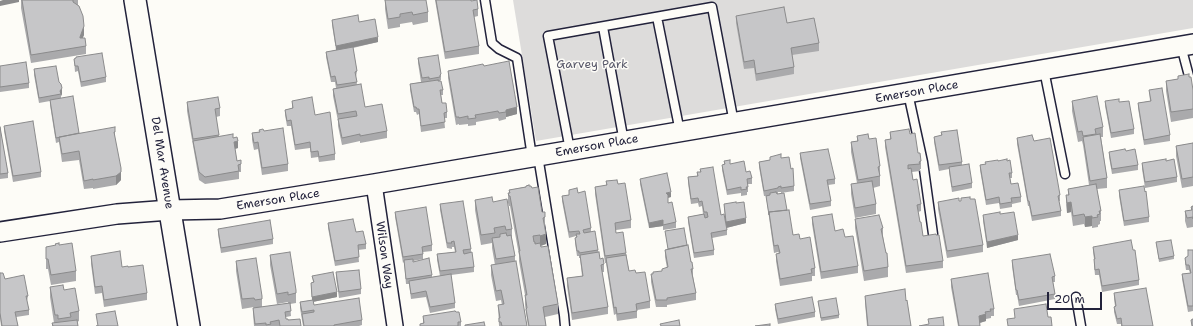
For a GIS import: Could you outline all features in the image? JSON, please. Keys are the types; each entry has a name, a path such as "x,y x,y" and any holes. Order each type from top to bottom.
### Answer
{"main road":[{"name":"Del Mar Avenue","path":"135,0 189,326"}],"street":[{"name":"Emerson Place","path":"0,232 117,214 170,210 220,209 624,142 1187,45"},
{"name":"Wilson Way","path":"374,184 395,326"}],"lane":[{"path":"485,0 492,43 499,49 517,58 565,326"},
{"path":"570,151 548,36 712,7 734,123"},
{"path":"657,17 680,132"},
{"path":"603,26 624,142"},
{"path":"1187,45 1193,91"},
{"path":"1044,70 1065,174"},
{"path":"908,93 923,162 933,234"},
{"path":"1076,297 1081,326"}],"green space":[{"name":"Garvey Park","path":"513,0 1193,0 1193,28 536,141"}],"building":[{"path":"22,0 73,0 73,2 79,6 83,16 84,26 80,38 85,38 86,46 31,55"},
{"path":"385,0 426,0 428,12 413,15 412,12 400,14 400,17 388,19"},
{"path":"436,0 477,0 478,9 473,10 479,46 445,52"},
{"path":"784,7 787,23 814,18 819,43 791,48 794,67 756,74 754,60 744,62 736,16"},
{"path":"358,15 359,22 375,19 378,37 336,46 332,20"},
{"path":"353,47 357,71 355,72 357,82 337,85 335,76 331,77 326,52"},
{"path":"102,53 106,77 81,82 78,66 75,66 74,59 76,57"},
{"path":"438,55 441,74 440,77 429,79 429,77 422,78 418,58"},
{"path":"509,61 517,107 506,110 506,112 499,113 498,111 475,115 476,118 468,119 468,116 459,118 456,117 448,71 483,64 484,66"},
{"path":"26,62 29,83 0,87 0,66"},
{"path":"56,66 59,82 62,88 60,91 61,94 39,98 34,69"},
{"path":"1189,74 1189,77 1191,77 1193,90 1193,109 1171,112 1166,81 1178,79 1178,76"},
{"path":"438,80 441,81 443,90 440,90 442,103 446,103 447,112 444,113 445,122 421,126 419,109 414,107 410,84"},
{"path":"361,84 365,107 382,104 387,131 342,138 338,119 357,116 356,111 338,114 333,89"},
{"path":"1162,88 1170,135 1144,140 1138,103 1151,101 1149,90"},
{"path":"73,96 79,133 56,138 50,100"},
{"path":"1097,96 1103,127 1095,129 1096,134 1083,136 1082,131 1078,132 1072,101"},
{"path":"218,97 220,108 215,109 219,135 193,139 187,102"},
{"path":"312,97 315,115 330,112 335,154 319,157 318,151 311,152 310,142 295,145 291,120 287,121 285,110 293,108 292,101"},
{"path":"1119,99 1119,102 1129,101 1134,129 1111,133 1105,101"},
{"path":"33,121 41,172 13,176 4,126"},
{"path":"0,127 8,173 0,174"},
{"path":"115,127 114,132 121,172 116,176 84,181 79,151 62,154 59,137"},
{"path":"283,128 288,164 262,168 258,142 254,143 252,133 260,132 259,130 263,129 264,131"},
{"path":"909,129 910,134 915,133 918,153 920,153 920,164 908,165 908,169 911,168 913,180 917,179 921,204 917,205 923,236 939,235 943,261 906,266 885,140 891,139 890,132"},
{"path":"957,130 962,162 939,165 934,137 942,135 941,132"},
{"path":"233,134 233,138 237,137 238,141 234,142 237,161 241,160 241,164 238,165 239,171 205,177 199,172 193,141"},
{"path":"868,134 869,139 876,138 880,176 858,180 851,142 858,141 857,136"},
{"path":"1100,134 1107,178 1090,181 1083,137"},
{"path":"1032,135 1034,141 1050,138 1060,195 1058,196 1061,211 1032,216 1017,138"},
{"path":"1193,143 1193,177 1182,179 1176,146"},
{"path":"828,149 835,179 827,180 831,201 810,204 800,153"},
{"path":"1125,149 1126,151 1135,149 1138,165 1112,169 1109,152"},
{"path":"781,154 781,158 789,157 791,169 793,168 794,186 781,188 781,186 764,191 759,162 770,160 770,157"},
{"path":"1007,159 1007,161 1010,160 1012,173 1009,173 1011,184 1018,183 1021,197 1011,198 1012,202 1000,204 999,197 986,200 980,165 986,164 985,162"},
{"path":"1166,159 1166,161 1174,159 1177,177 1145,182 1142,163"},
{"path":"730,160 730,164 744,161 746,172 750,171 752,178 747,179 747,189 741,190 741,187 727,190 722,165 725,164 724,161"},
{"path":"969,164 972,183 952,187 949,167"},
{"path":"713,167 721,215 724,214 727,230 711,233 714,250 694,253 688,217 704,214 705,218 708,217 707,212 704,212 702,201 699,202 698,198 691,199 688,177 698,176 697,172 701,172 700,169"},
{"path":"667,173 671,192 666,193 668,195 668,203 672,202 676,222 663,225 663,220 649,223 640,179"},
{"path":"617,180 618,184 625,183 631,220 615,223 616,233 623,232 626,253 605,256 595,187 607,185 606,181"},
{"path":"872,181 876,204 855,208 851,184"},
{"path":"1096,184 1101,211 1099,211 1100,214 1097,215 1098,217 1085,217 1084,214 1073,216 1071,202 1067,203 1066,195 1069,195 1068,189"},
{"path":"529,185 532,188 538,187 542,212 545,212 545,217 543,218 546,234 533,236 535,244 540,243 541,247 548,246 558,304 543,307 546,326 529,326 525,295 527,295 510,196 508,193 510,193 509,190 526,187"},
{"path":"1144,186 1149,217 1124,221 1119,190"},
{"path":"577,188 578,193 585,191 591,228 583,230 584,233 595,231 598,250 579,253 579,251 577,251 575,238 577,237 576,234 580,234 579,231 569,232 562,196 569,195 569,190"},
{"path":"776,192 777,194 784,193 787,210 769,212 769,215 766,196 770,195 770,193"},
{"path":"492,197 493,202 507,199 512,229 506,230 505,226 494,228 495,233 481,235 475,200"},
{"path":"970,197 970,199 975,199 983,245 947,251 938,202 959,198 959,201 961,201 961,198"},
{"path":"463,201 471,249 463,250 464,254 472,252 474,267 440,271 437,254 456,252 454,241 451,242 452,243 447,243 440,204"},
{"path":"744,202 746,218 726,222 724,204"},
{"path":"1193,206 1193,217 1187,218 1185,211 1192,210 1191,207"},
{"path":"426,207 432,245 422,247 423,254 403,257 395,212"},
{"path":"789,210 793,235 799,234 800,239 810,237 815,268 811,269 812,273 780,279 776,254 780,253 778,245 774,246 769,212"},
{"path":"1000,212 1000,214 1014,212 1018,235 987,242 983,215"},
{"path":"832,214 835,231 843,229 845,237 853,236 858,266 821,272 812,217"},
{"path":"879,215 883,228 881,229 887,253 888,267 864,271 855,219"},
{"path":"353,219 356,232 363,231 366,244 358,245 359,257 335,261 328,223"},
{"path":"270,220 273,239 221,248 218,229"},
{"path":"684,228 687,245 668,249 665,231"},
{"path":"506,233 507,236 511,235 515,256 496,259 492,238 500,237 500,234"},
{"path":"1131,240 1133,250 1135,250 1139,280 1102,286 1099,269 1095,270 1093,247"},
{"path":"1171,240 1174,256 1159,259 1156,242"},
{"path":"59,243 59,245 72,243 76,271 51,275 48,259 46,259 46,247"},
{"path":"688,245 696,293 667,298 667,300 656,300 651,274 653,274 653,272 662,271 662,269 668,267 665,250"},
{"path":"1188,250 1193,250 1193,306 1188,306 1182,274 1191,273 1189,265 1186,265 1185,258 1188,256"},
{"path":"120,251 122,267 143,265 147,293 104,300 102,286 95,287 91,256"},
{"path":"290,252 296,293 288,295 288,292 277,294 270,255"},
{"path":"599,252 600,259 603,258 604,264 601,265 608,307 572,313 567,278 583,276 580,255"},
{"path":"1050,254 1055,276 1052,277 1055,294 1019,300 1016,290 1012,260"},
{"path":"626,255 629,271 635,270 636,273 645,272 650,301 636,304 637,311 617,314 616,307 614,308 606,258"},
{"path":"256,258 262,299 242,299 236,261"},
{"path":"429,258 432,275 406,279 404,260 413,259 413,262"},
{"path":"516,261 527,326 502,326 501,322 499,322 500,318 498,305 504,304 501,290 496,291 491,265"},
{"path":"359,270 361,289 339,292 336,272"},
{"path":"333,272 337,292 312,297 311,283 314,282 312,276"},
{"path":"0,273 3,273 5,279 24,275 29,310 15,312 18,326 2,326 0,313"},
{"path":"988,273 994,309 990,309 991,311 985,312 986,314 979,316 980,326 959,326 951,279"},
{"path":"451,274 455,303 430,307 426,291 411,294 409,281"},
{"path":"63,285 64,290 75,288 79,311 70,313 71,317 58,319 58,315 55,315 50,287"},
{"path":"1146,288 1153,326 1122,326 1121,318 1117,319 1114,307 1116,306 1114,293"},
{"path":"905,289 911,326 868,326 865,296"},
{"path":"812,297 815,312 778,319 775,304"},
{"path":"359,298 362,320 334,326 304,326 302,314 314,312 314,310 302,312 300,302 313,300 314,305"},
{"path":"836,298 839,315 821,318 818,301"},
{"path":"290,303 291,311 285,312 286,319 300,319 301,326 280,326 279,320 270,322 271,324 266,325 266,323 255,324 253,308"},
{"path":"1046,304 1048,317 1051,317 1052,326 1008,326 1007,319 1015,318 1014,309"},
{"path":"115,311 118,326 98,326 96,314"},
{"path":"455,311 459,312 461,322 458,322 458,326 420,326 420,324 424,323 423,316"},
{"path":"943,317 944,326 919,326 929,324 928,319"},
{"path":"77,320 78,326 53,326 52,323"},
{"path":"679,320 680,326 661,326 660,324"},
{"path":"484,322 485,326 465,326 465,325"},
{"path":"770,324 770,326 755,326"}]}
